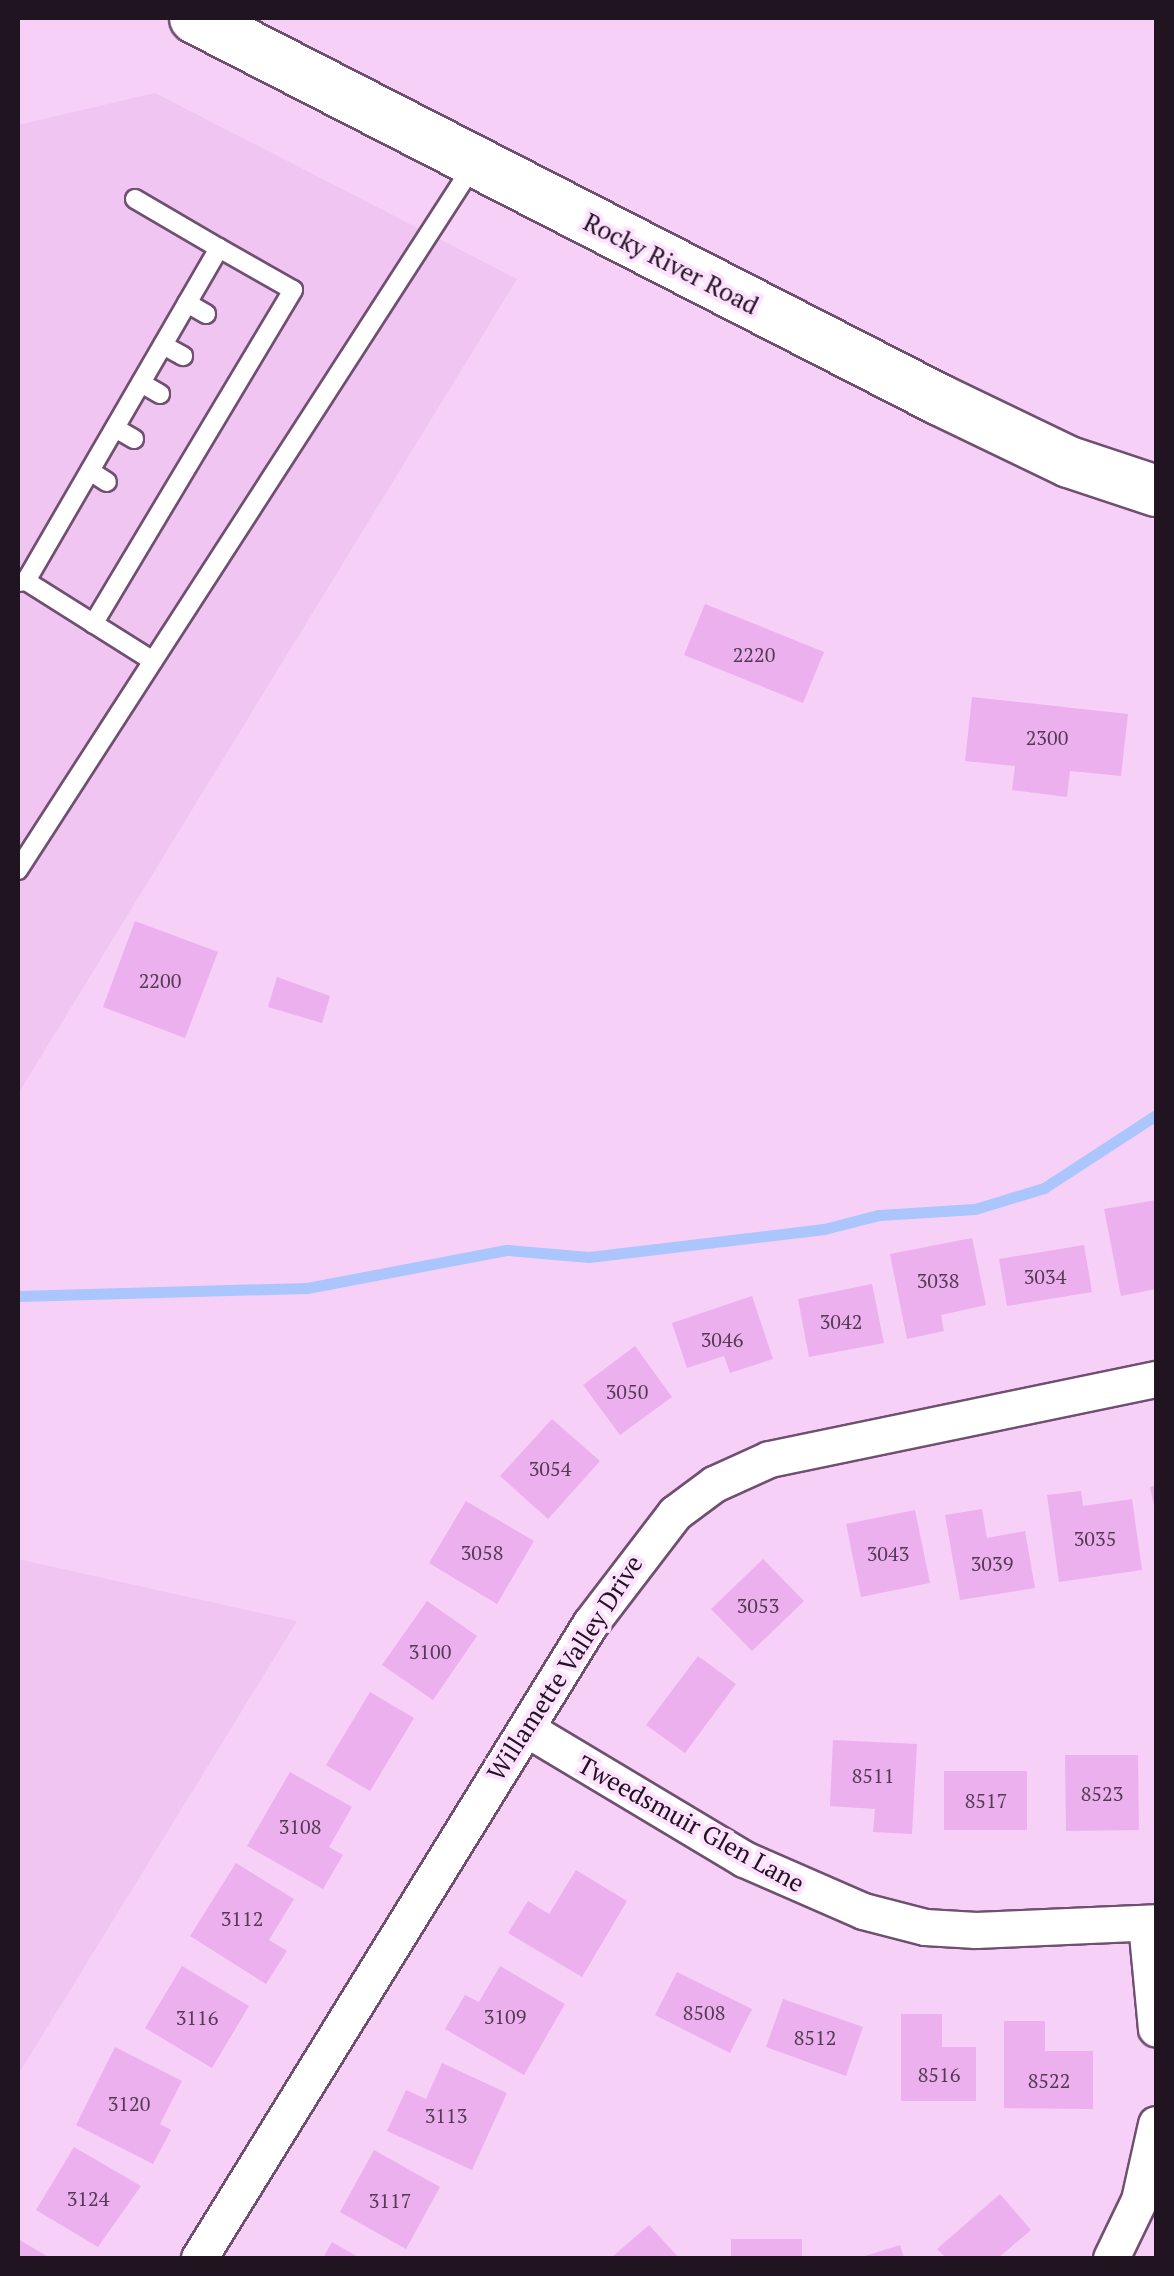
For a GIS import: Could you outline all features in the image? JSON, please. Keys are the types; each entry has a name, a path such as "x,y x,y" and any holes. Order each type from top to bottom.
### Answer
{"street":[{"name":"Rocky River Road","path":"195,18 974,417 1068,462 1156,491"},
{"name":"Willamette Valley Drive","path":"199,2258 633,1560 675,1513 714,1484 769,1459 1156,1379"},
{"name":"Tweedsmuir Glen Lane","path":"527,1729 744,1859 863,1912 925,1927 976,1930 1151,1923"},
{"path":"1151,1923 1156,2029"},
{"path":"1111,2258 1138,2200 1156,2124"}],"lane":[{"path":"18,870 474,164"},
{"path":"93,624 153,508 226,384 260,344 293,290 136,199"},
{"path":"153,660 22,581 219,248"},
{"path":"187,302 206,314"},
{"path":"243,334 260,344"},
{"path":"163,345 183,356"},
{"path":"141,383 160,394"},
{"path":"115,428 134,439"},
{"path":"90,471 107,482"}],"shaded area":[{"path":"155,93 517,279 18,1094 18,125"},
{"path":"18,1559 297,1621 18,2075"}],"building":[{"path":"705,604 824,652 803,703 684,655"},
{"path":"972,697 1128,714 1121,776 1070,771 1067,797 1012,790 1015,766 965,761"},
{"path":"135,921 218,952 185,1038 103,1007"},
{"path":"277,977 330,996 322,1023 268,1007"},
{"path":"1156,1200 1156,1289 1121,1296 1104,1209"},
{"path":"972,1238 986,1305 941,1315 944,1331 907,1339 890,1254"},
{"path":"1084,1245 1092,1292 1007,1306 999,1259"},
{"path":"872,1284 884,1343 809,1357 798,1299"},
{"path":"752,1296 773,1359 730,1373 724,1356 687,1368 672,1323"},
{"path":"635,1346 672,1397 620,1435 583,1385"},
{"path":"552,1419 600,1461 548,1519 500,1476"},
{"path":"1156,1485 1156,1510 1155,1510 1150,1487"},
{"path":"1081,1491 1083,1506 1132,1499 1142,1570 1059,1582 1047,1495"},
{"path":"466,1501 534,1541 497,1604 429,1563"},
{"path":"982,1509 987,1538 1025,1531 1035,1588 960,1600 945,1515"},
{"path":"915,1510 930,1583 861,1597 846,1524"},
{"path":"763,1559 804,1601 752,1651 711,1609"},
{"path":"427,1601 477,1636 433,1700 382,1665"},
{"path":"698,1656 736,1684 685,1753 646,1725"},
{"path":"370,1692 414,1718 370,1791 326,1765"},
{"path":"833,1740 917,1744 912,1834 873,1832 875,1809 830,1806"},
{"path":"1065,1755 1138,1755 1139,1830 1066,1831"},
{"path":"944,1771 1027,1771 1027,1830 944,1830"},
{"path":"290,1772 352,1807 329,1847 343,1855 323,1889 247,1846"},
{"path":"236,1863 294,1899 269,1940 287,1951 266,1984 190,1936"},
{"path":"576,1870 627,1901 582,1977 508,1933 528,1901 549,1914"},
{"path":"182,1966 249,2006 212,2068 145,2028"},
{"path":"500,1966 565,2004 524,2075 445,2029 465,1995 479,2002"},
{"path":"677,1972 752,2009 730,2053 655,2015"},
{"path":"783,1999 863,2027 846,2076 766,2047"},
{"path":"901,2014 942,2014 942,2047 976,2047 976,2101 901,2101"},
{"path":"1004,2021 1045,2021 1045,2051 1093,2051 1093,2109 1004,2108"},
{"path":"115,2047 182,2081 160,2124 171,2130 153,2164 76,2125"},
{"path":"442,2063 507,2093 472,2170 387,2131 406,2090 426,2099"},
{"path":"74,2147 141,2186 98,2247 36,2210"},
{"path":"374,2150 440,2187 406,2249 340,2212"},
{"path":"1000,2194 1031,2230 998,2258 946,2258 937,2249"},
{"path":"649,2225 679,2258 611,2258"},
{"path":"18,2239 50,2258 18,2258"},
{"path":"731,2239 802,2239 802,2258 731,2258"},
{"path":"332,2242 360,2258 323,2258"},
{"path":"900,2245 904,2258 859,2258"}],"waterway":[{"path":"18,1296 307,1288 507,1250 589,1257 824,1229 879,1215 975,1209 1044,1188 1156,1115"}]}
